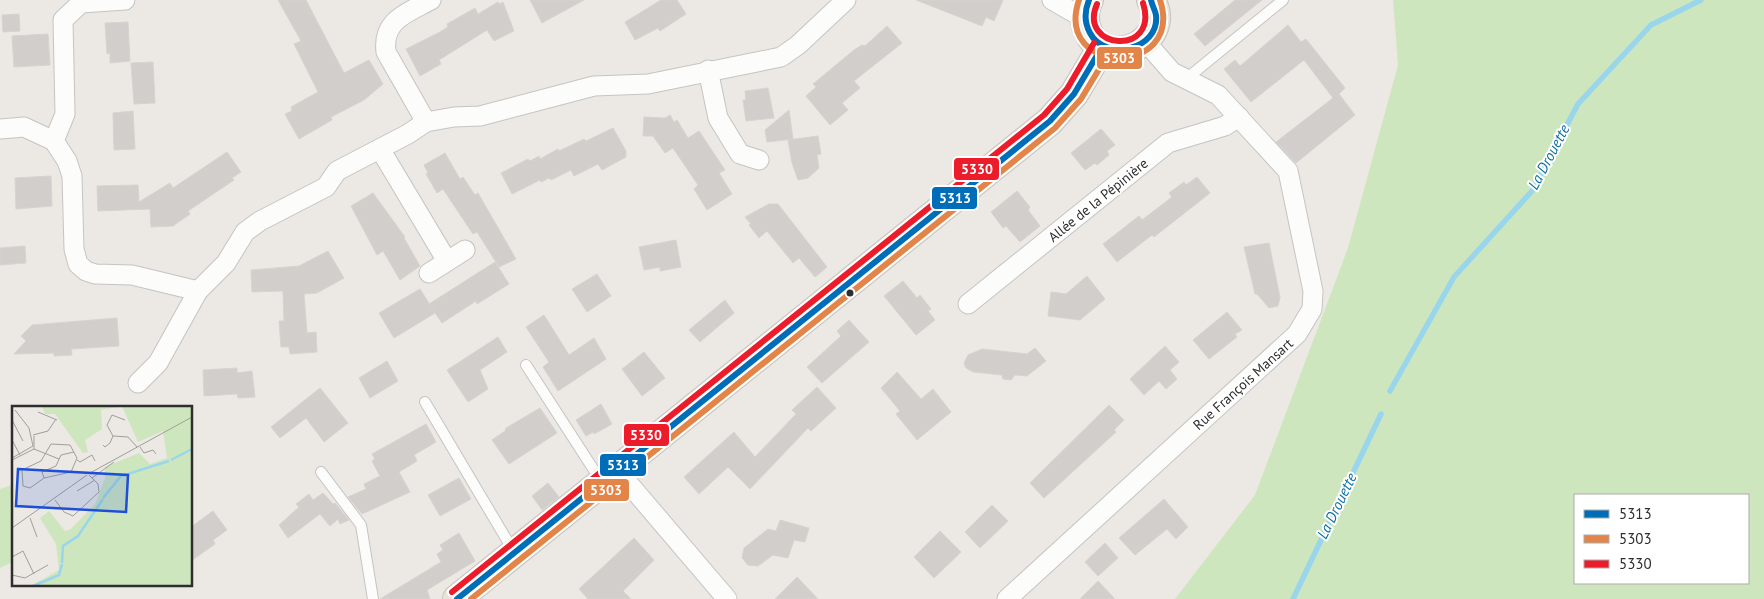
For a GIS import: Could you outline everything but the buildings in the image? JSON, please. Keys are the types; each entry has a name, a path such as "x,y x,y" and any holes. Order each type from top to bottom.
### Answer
{"main road":[{"path":"1087,10 1094,40 1102,47 1124,51 1145,41 1154,23 1155,1"},
{"path":"457,599 1050,121 1074,94 1102,47"}],"street":[{"path":"54,141 65,114 63,20 81,3 125,0"},
{"path":"426,122 386,52 384,39 395,20 431,0"},
{"path":"138,383 158,364 198,291 226,263 245,232 260,221 326,187 337,172 426,122 454,117 480,116 594,86 648,84 708,70 781,57 798,45 846,0"},
{"path":"1052,0 1087,10"},
{"name":"Rue François Mansart","path":"1007,599 1297,334 1312,309 1313,291 1288,171 1218,95 1172,72 1145,41"},
{"path":"708,70 718,118 740,154 759,160"},
{"name":"Allée de la Pépinière","path":"968,304 1168,143 1225,126 1238,117"},
{"path":"0,129 24,127 54,141 67,161 72,176 74,248 78,264 86,271 95,274 132,274 198,291"},
{"path":"380,148 447,261"},
{"path":"429,273 465,250"},
{"path":"609,476 727,599"}],"lane":[{"path":"1186,79 1283,0"},
{"path":"526,365 609,476"},
{"path":"425,402 515,552"},
{"path":"321,472 361,525 373,599"}],"green space":[{"path":"1393,0 1764,0 1764,599 1175,599 1255,495 1348,248 1398,65"},
{"path":"12,485 12,562 0,568 0,489"}],"waterway":[{"name":"La Drouette","path":"1390,391 1454,277 1532,191 1578,104 1651,25 1701,0"},
{"name":"La Drouette","path":"1293,599 1381,414"}],"transit line":[{"name":"5303","path":"1079,0 1076,25 1084,43 1100,54 1119,58 1139,54 1154,43 1163,25 1160,0"},
{"name":"5313","path":"1089,0 1085,17 1090,33 1097,42 1107,47 1119,49 1141,44 1149,37 1155,27 1156,15 1151,0"},
{"name":"5330","path":"1097,4 1094,19 1098,31 1107,38 1119,41 1131,39 1140,32 1145,20 1143,3"},
{"name":"5330","path":"452,592 1044,115 1067,89 1094,43"},
{"name":"5313","path":"457,599 1050,121 1074,94 1102,47"},
{"name":"5303","path":"471,599 1055,128 1081,99 1110,51"}]}
